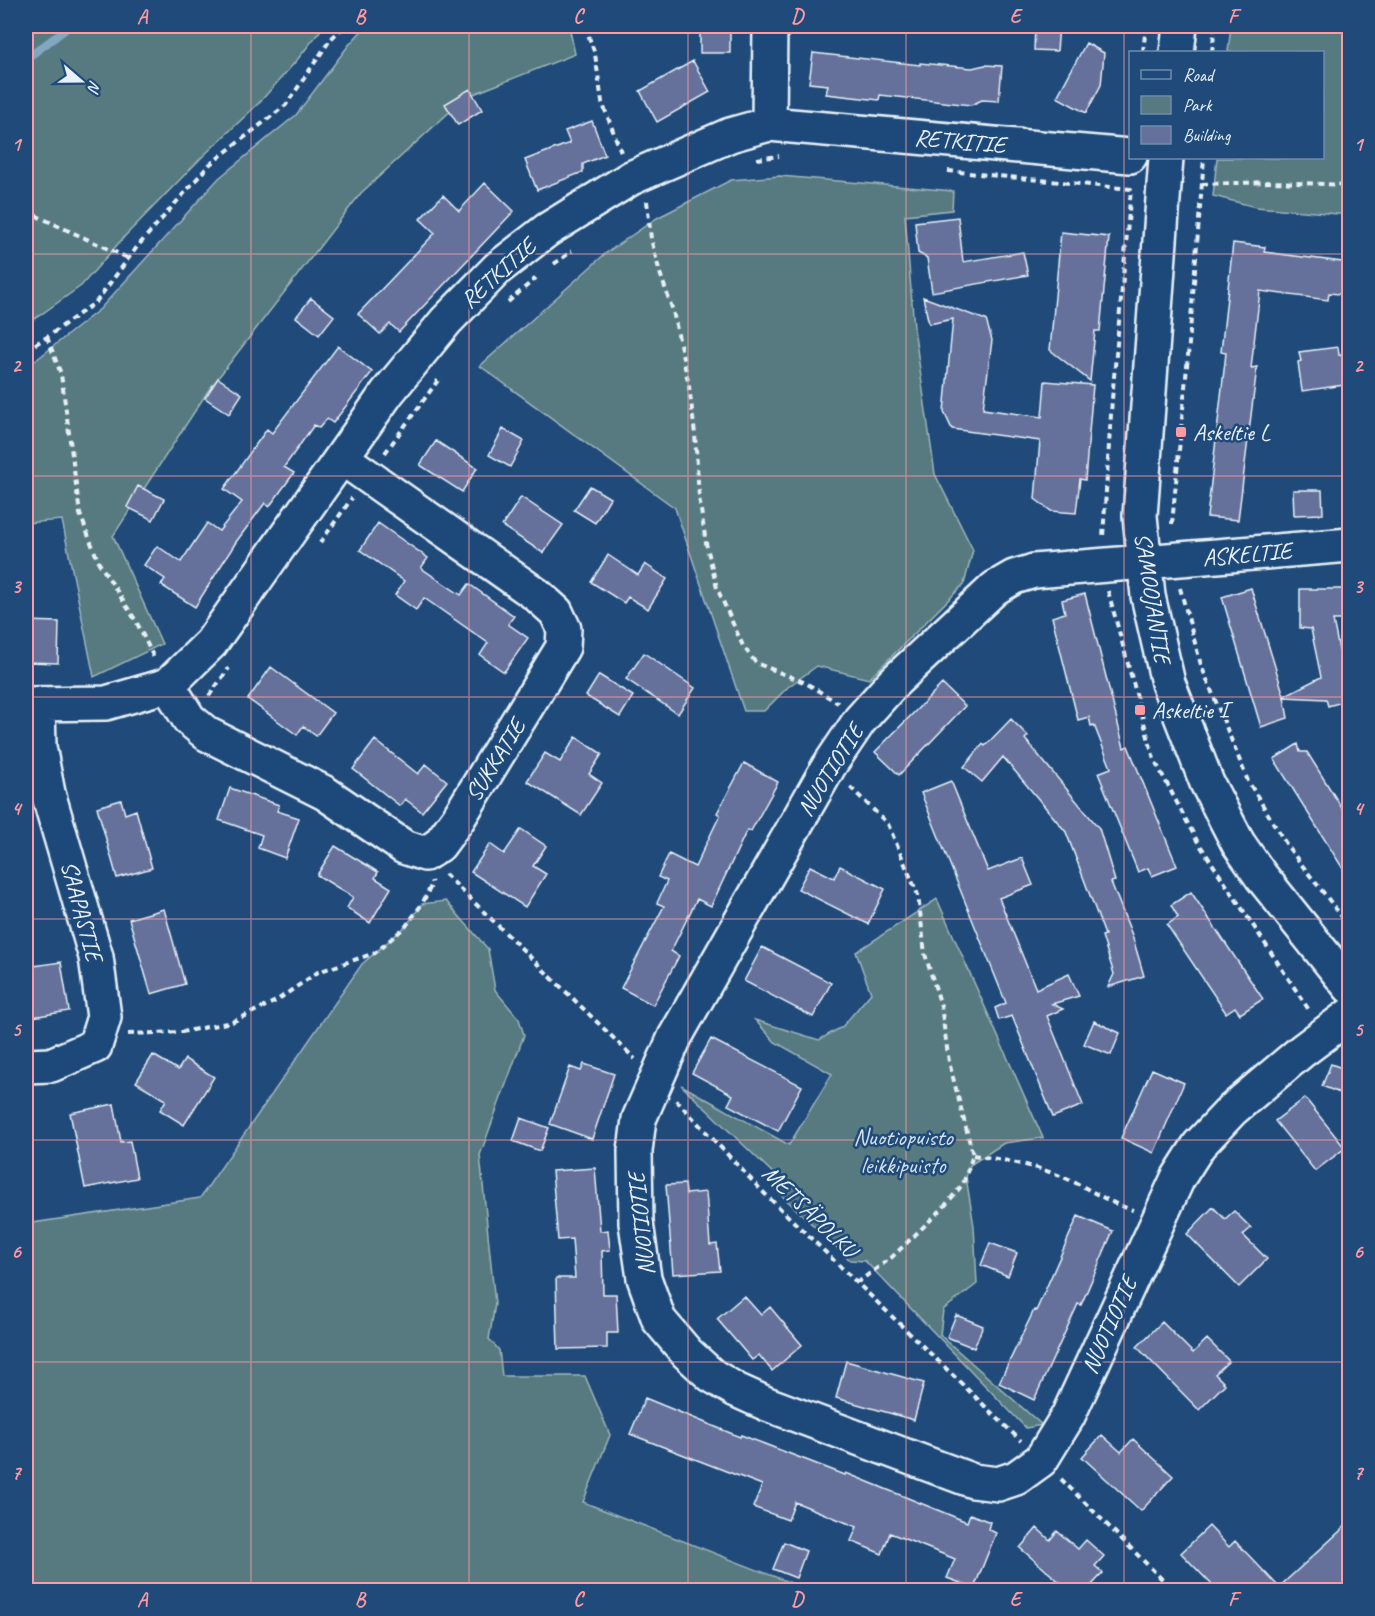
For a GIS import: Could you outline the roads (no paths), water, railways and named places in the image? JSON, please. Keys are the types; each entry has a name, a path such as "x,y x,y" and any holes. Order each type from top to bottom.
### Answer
{"street":[{"path":"769,124 770,26"},
{"path":"1177,51 1180,26"},
{"name":"RETKITIE","path":"32,705 106,703 168,685 211,644 355,467 394,384 446,321 498,268 547,230 639,196 730,135 769,124 1129,156"},
{"name":"SAMOOJANTIE","path":"1166,159 1140,516 1148,596 1168,683 1207,783 1238,843 1261,876 1350,987"},
{"name":"SUKKATIE","path":"168,685 189,719 207,734 325,793 404,847 425,854 439,844 458,819 547,675 563,647 564,629 556,612 537,595 355,467"},
{"name":"ASKELTIE","path":"1144,561 1350,545"},
{"name":"NUOTIOTIE","path":"1144,561 1034,571 1014,577 995,588 894,682 860,720 829,766 675,1037 639,1119 635,1151 636,1223 644,1278 659,1320 687,1353 711,1375 756,1400 973,1481 998,1484 1016,1478 1041,1460 1068,1416 1158,1218 1178,1178 1199,1144 1232,1110 1340,1022"},
{"name":"SAAPASTIE","path":"26,1065 51,1065 95,1046 104,1017 96,957 48,793 32,705"}],"waterway":[{"path":"26,59 70,26"}],"place":[{"name":"Askeltie L","path":"1181,432"},
{"name":"Askeltie I","path":"1140,710"}],"park label":[{"name":"Nuotiopuisto leikkipuisto","path":"903,1151"}]}
